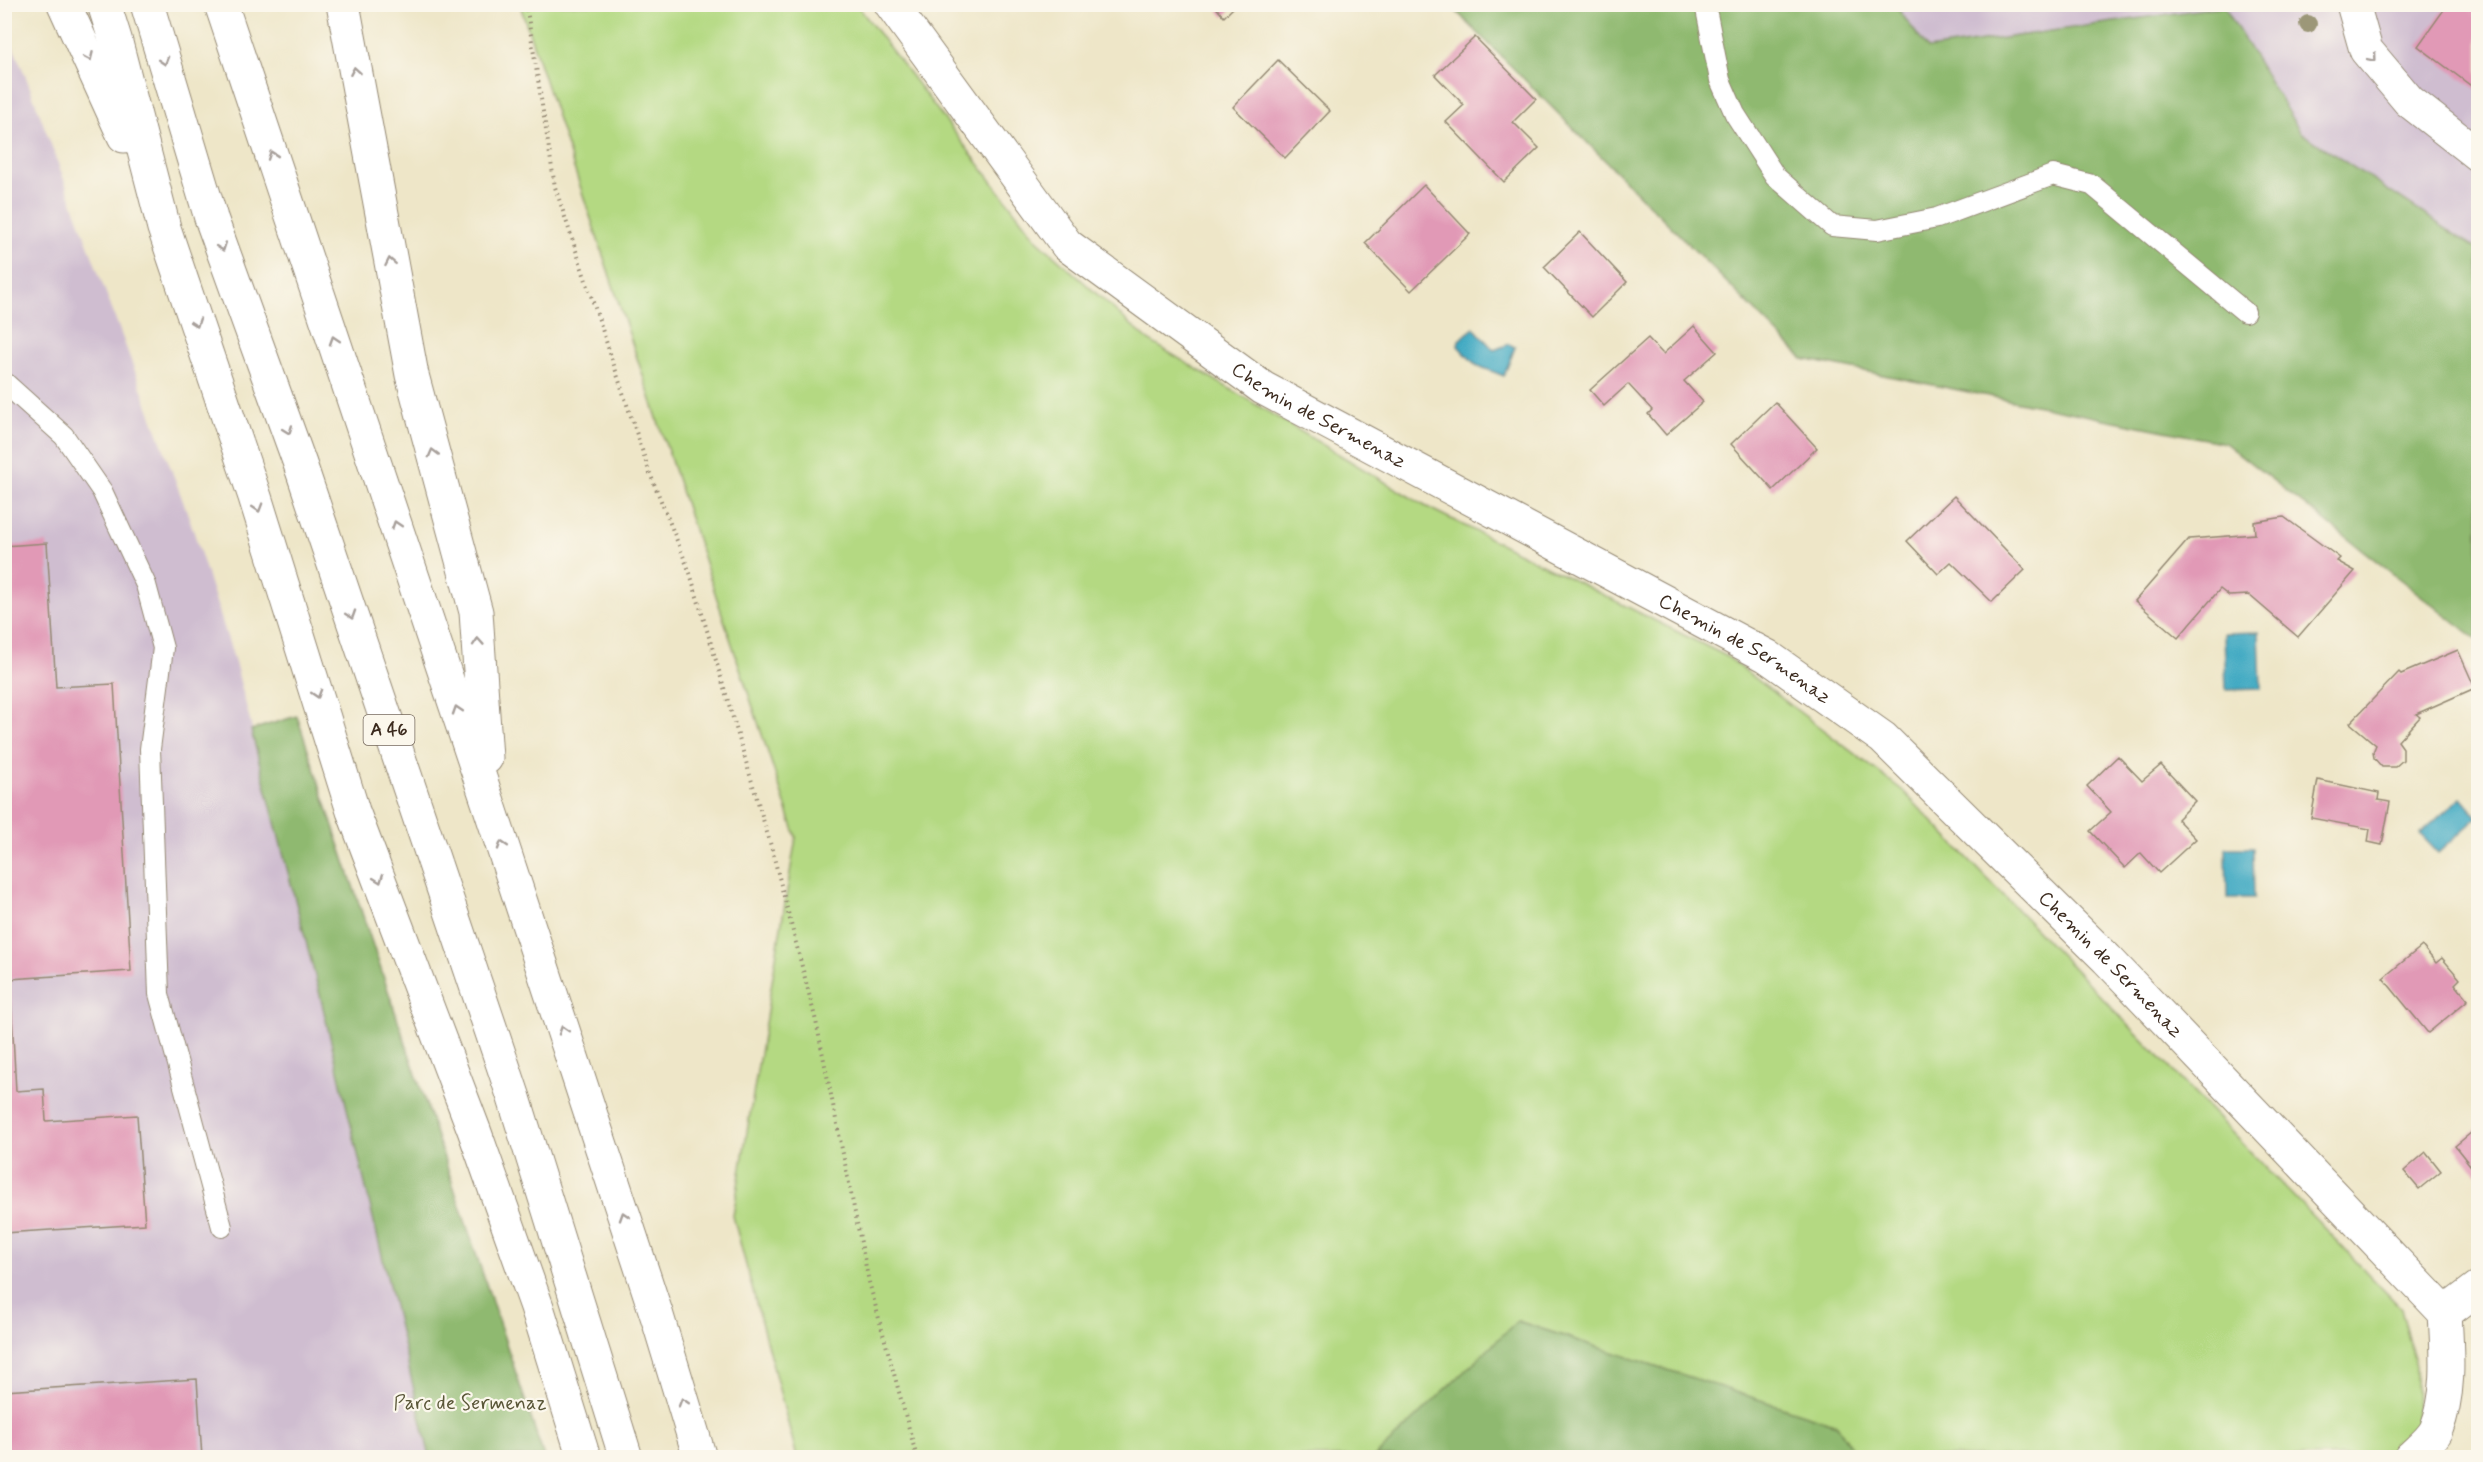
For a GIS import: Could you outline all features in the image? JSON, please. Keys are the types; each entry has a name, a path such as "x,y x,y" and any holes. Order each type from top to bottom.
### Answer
{"main road":[{"path":"64,4 164,228"},
{"path":"104,4 164,228 255,497 353,812 486,1163 537,1307 584,1458"},
{"name":"A 46","path":"147,4 211,218 300,464 514,1098 626,1458"},
{"path":"222,4 657,1316 700,1458"},
{"path":"343,4 412,375 476,612 489,805"},
{"name":"Chemin de Sermenaz","path":"891,4 1067,245 1263,388 1767,656 1883,738 2107,959 2445,1313"},
{"path":"2353,4 2366,50 2409,101 2478,155"},
{"path":"2410,1458 2437,1445 2448,1357 2445,1313 2478,1288"}],"lane":[{"path":"1705,4 1720,80 1735,114 1775,176 1832,226 1877,230 1937,218 2053,175 2092,185 2245,312"},
{"path":"4,382 64,436 102,490 146,585 163,648 150,749 159,994 222,1227"}],"path":[{"path":"526,4 555,187 649,471 690,573 771,846 816,1021 869,1282 917,1458"}],"shaded area":[{"path":"1895,5 2478,5 2478,250 2300,132 2224,6 1928,49"},
{"path":"4,26 26,77 190,520 235,662 320,995 430,1457 5,1457"}],"green space":[{"path":"520,5 857,5 1037,240 1148,340 1425,506 1726,656 1902,790 2401,1308 2416,1367 2417,1426 2385,1457 1857,1457 1837,1425 1518,1321 1375,1457 797,1457 733,1216 796,837"},
{"path":"1450,5 1895,5 1928,49 2224,6 2300,132 2478,250 2478,640 2225,443 1803,359"},
{"name":"Parc de Sermenaz","path":"297,716 544,1457 430,1457 320,995 251,730"},
{"path":"1517,1321 1837,1425 1857,1457 1375,1457"}],"water":[{"path":"1474,328 1494,350 1509,344 1515,347 1504,376 1476,365 1458,346 1459,340"},
{"path":"2259,632 2261,689 2226,690 2224,633"},
{"path":"2461,797 2478,817 2438,853 2420,834"},
{"path":"2226,848 2253,848 2254,898 2227,898"}],"building":[{"path":"1213,4 1237,4 1224,17"},
{"path":"2448,4 2478,4 2478,91 2418,46"},
{"path":"1475,37 1536,99 1513,122 1539,148 1504,182 1446,122 1464,105 1435,75"},
{"path":"1278,60 1330,111 1285,158 1233,107"},
{"path":"1424,185 1470,234 1411,291 1365,243"},
{"path":"1580,232 1627,282 1592,317 1544,267"},
{"path":"1694,326 1717,352 1684,381 1703,402 1666,435 1648,414 1652,410 1628,384 1604,406 1590,390 1648,338 1663,354"},
{"path":"1775,402 1817,448 1773,490 1731,444"},
{"path":"1954,496 2025,570 1992,602 1951,562 1938,574 1907,541"},
{"path":"2284,517 2340,558 2337,561 2355,571 2298,637 2249,595 2229,596 2220,589 2178,638 2135,601 2189,539 2255,534 2254,522"},
{"path":"47,543 56,687 114,684 131,971 10,979 16,1091 44,1089 46,1121 137,1115 145,1224 4,1233 4,546"},
{"path":"2458,650 2475,688 2416,714 2420,717 2398,741 2403,748 2403,760 2395,767 2382,767 2374,758 2373,752 2376,745 2350,723 2399,672 2401,674"},
{"path":"2118,756 2142,781 2161,765 2195,801 2177,819 2196,839 2159,873 2141,853 2125,868 2090,831 2111,812 2087,786"},
{"path":"2318,780 2379,793 2378,800 2390,802 2382,845 2368,842 2370,829 2311,818"},
{"path":"2422,946 2436,963 2442,958 2460,979 2455,984 2468,1000 2428,1033 2383,978"},
{"path":"2478,1127 2478,1175 2455,1146"},
{"path":"2426,1152 2441,1171 2419,1189 2404,1171"},
{"path":"197,1379 202,1458 4,1458 4,1391"}]}
